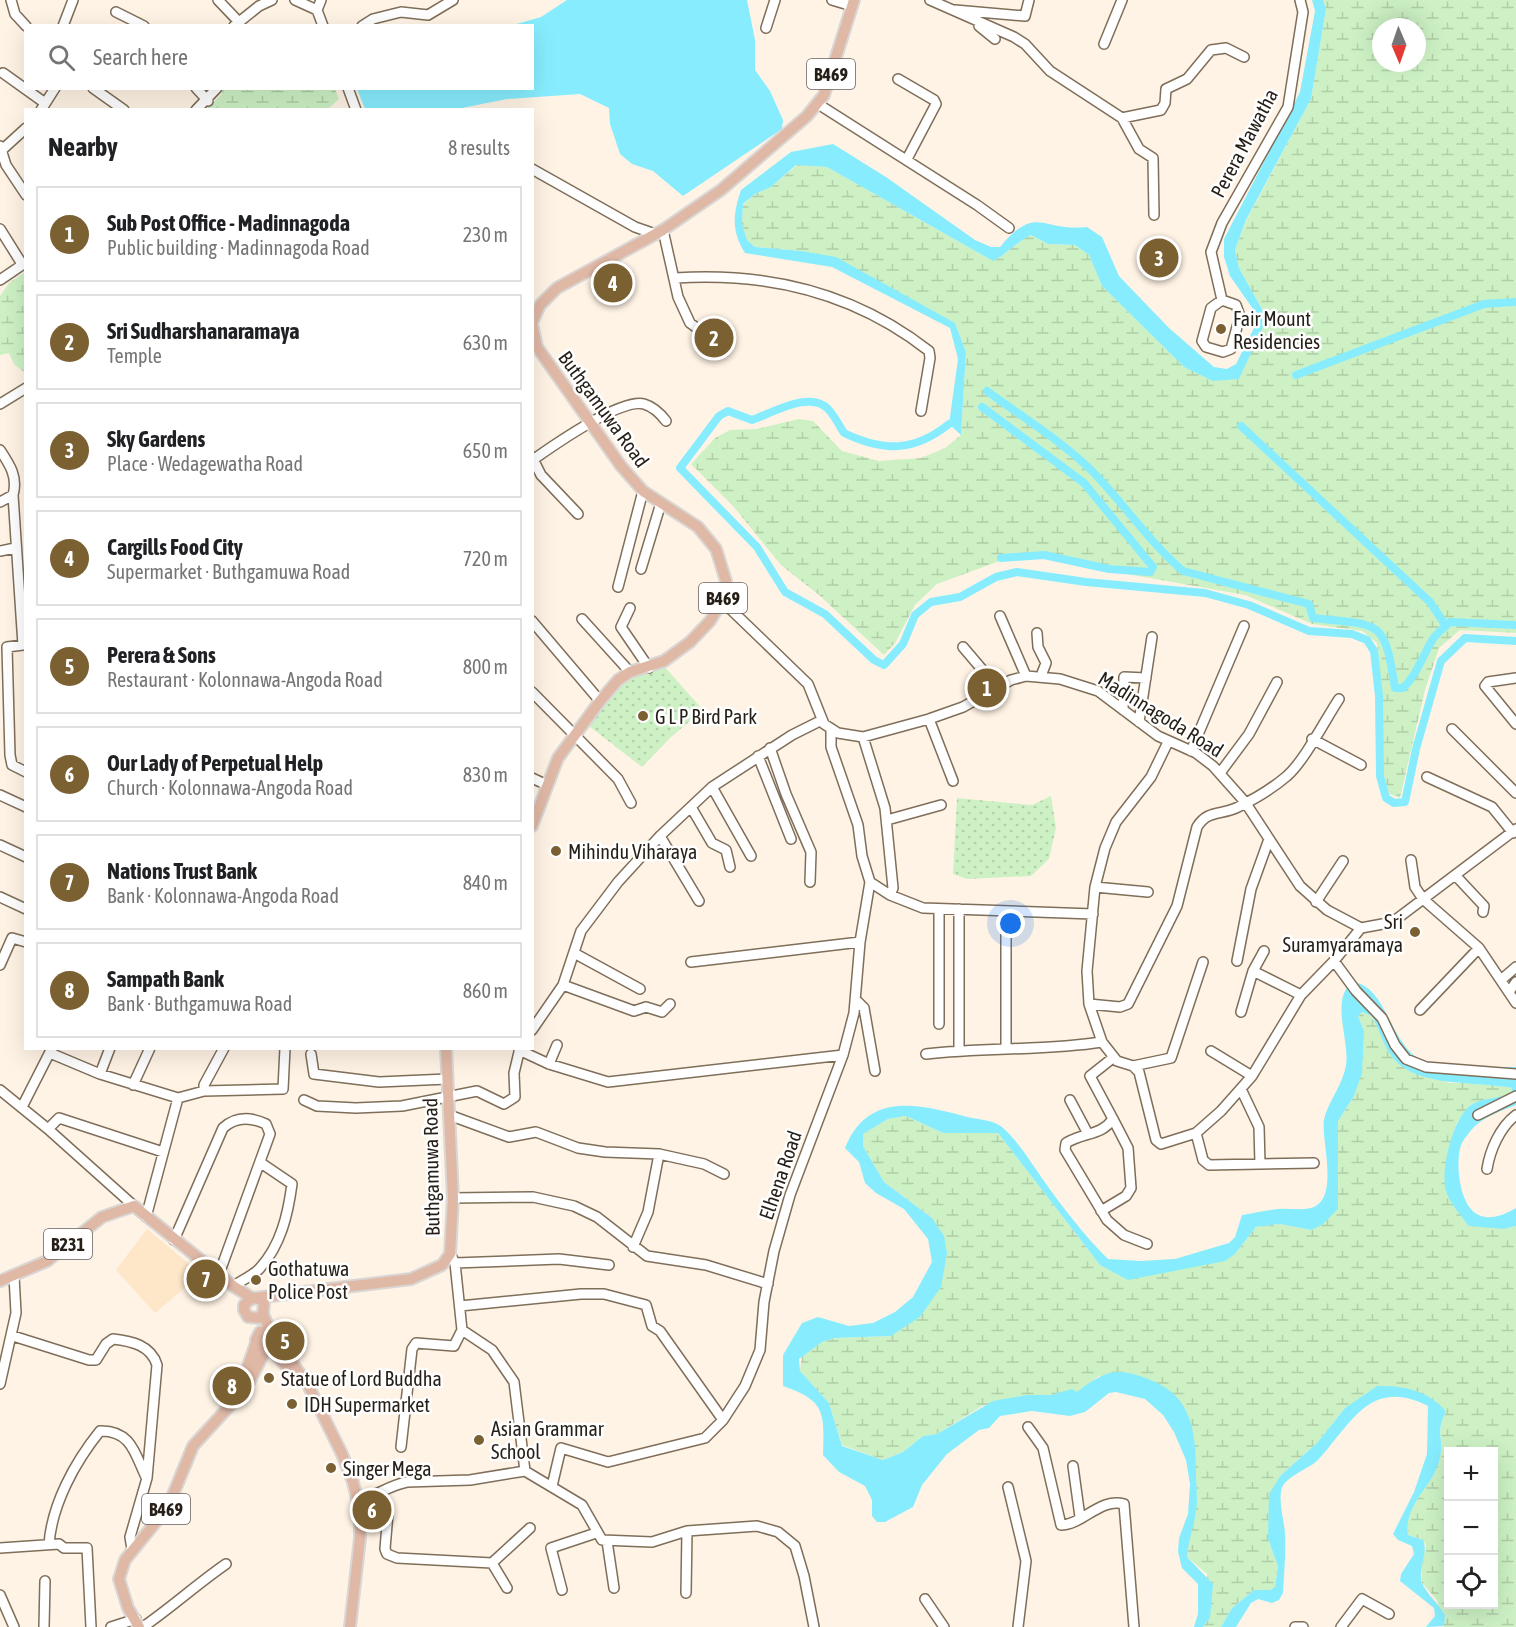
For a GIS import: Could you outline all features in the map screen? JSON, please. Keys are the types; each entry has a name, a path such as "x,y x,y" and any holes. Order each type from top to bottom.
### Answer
{"main road":[{"name":"Buthgamuwa Road","path":"536,304 557,288 659,232 721,190 818,104 824,95 853,3"},
{"name":"Buthgamuwa Road","path":"535,347 621,466 643,491 698,527 716,549 726,580 722,601"},
{"name":"B469","path":"534,821 558,758 600,701 618,680 630,672 649,668 664,661 690,642 710,621 722,601"},
{"name":"Buthgamuwa Road","path":"253,1298 411,1279 433,1271 453,1259 453,1198 446,1050"},
{"path":"134,1206 232,1286 253,1298 260,1299 264,1311 266,1341 308,1385 342,1454 359,1506 360,1538 350,1627"},
{"name":"B231","path":"0,1281 46,1261 102,1217 134,1206"},
{"path":"232,1286 246,1313 266,1341 313,1397"},
{"path":"246,1313 259,1318 285,1294"},
{"path":"246,1313 247,1300 253,1298"},
{"name":"B469","path":"139,1624 128,1608 119,1579 124,1560 168,1507 193,1446 255,1373 266,1341"},
{"name":"B469","path":"238,1395 266,1341"},
{"path":"255,1373 267,1364 287,1368"}],"street":[{"path":"11,0 15,14 24,24"},
{"path":"64,24 73,0"},
{"path":"218,0 236,23 258,6 273,0"},
{"path":"295,0 317,10"},
{"path":"321,0 317,10 322,24"},
{"path":"365,24 373,19 401,12 428,15 453,0"},
{"path":"766,28 775,0"},
{"path":"832,0 853,3"},
{"path":"930,0 980,27 995,39"},
{"path":"945,9 1024,16 1029,0"},
{"path":"1104,44 1122,0"},
{"name":"Perera Mawatha","path":"1222,300 1211,252 1222,223 1288,107 1303,12 1300,0"},
{"path":"945,9 1014,37 1050,71 1122,118 1139,149 1153,159 1154,215"},
{"path":"116,12 140,24"},
{"path":"1122,118 1161,110 1165,103 1166,89 1187,79 1211,50 1226,48 1244,57"},
{"path":"3,73 43,106 54,90"},
{"path":"898,79 934,100 936,104 907,159"},
{"path":"96,90 121,108"},
{"path":"198,90 208,101"},
{"path":"199,108 208,101 216,90"},
{"path":"349,90 355,108"},
{"path":"818,104 907,159 1009,228"},
{"path":"24,131 2,148 6,165 24,192"},
{"path":"534,170 635,228 659,232 675,278 678,297 690,323 709,337"},
{"path":"635,228 637,245"},
{"path":"0,229 24,263 0,280"},
{"path":"675,278 715,276 796,286 818,291 851,306 929,351 930,358 921,411"},
{"path":"1222,300 1236,305 1240,316 1231,349 1223,352 1206,347 1202,341 1210,308 1222,300"},
{"path":"0,404 24,391"},
{"path":"534,457 591,422 631,405 643,403 656,409 666,421"},
{"path":"0,450 11,466 16,483 13,495 15,548 24,645 4,647 10,755 12,765 24,771"},
{"path":"536,473 541,475 578,514"},
{"path":"618,587 643,491"},
{"path":"0,502 13,495"},
{"path":"640,569 661,503"},
{"path":"0,551 15,548"},
{"path":"722,601 808,684 822,720 831,730"},
{"path":"630,608 621,627 649,668"},
{"path":"1000,616 1026,676"},
{"path":"582,619 630,672"},
{"path":"534,623 600,701"},
{"path":"1191,751 1244,626"},
{"path":"1036,633 1038,647 1046,663 1041,676"},
{"path":"1139,722 1152,637"},
{"path":"963,647 998,687"},
{"name":"Madinnagoda Road","path":"831,730 863,736 929,719 963,707 998,687 1026,676 1041,676 1091,688 1168,742 1205,759 1245,802 1291,874 1316,902 1345,922 1361,928"},
{"path":"1123,710 1124,677 1146,678"},
{"path":"1516,678 1488,682 1485,686 1516,724"},
{"path":"1220,773 1249,734 1277,682"},
{"path":"534,694 618,779 631,803"},
{"path":"1089,1004 1120,1007 1128,1004 1177,906 1197,827 1208,814 1236,808 1296,767 1339,699"},
{"path":"929,719 953,781"},
{"path":"534,1027 563,985 581,931 618,882 660,836 712,787 770,748 822,720"},
{"path":"1452,729 1516,793"},
{"name":"Elhena Road","path":"552,1486 561,1448 608,1462 705,1438 723,1420 745,1386 760,1350 768,1284 790,1195 843,1055 856,1000 860,942 870,882 862,856 858,825 831,747 831,730"},
{"path":"863,736 887,820 894,888 890,896"},
{"path":"1312,739 1361,765"},
{"path":"1168,742 1151,777 1116,822 1105,848 1095,887 1087,972 1089,1004 1102,1042 1114,1057 1133,1066 1139,1072 1156,1140 1161,1144 1196,1133 1241,1089 1252,1076 1301,995 1334,961 1361,928 1388,923 1514,831 1492,807 1427,777"},
{"path":"770,748 786,794 812,852 810,882"},
{"path":"758,756 791,839"},
{"path":"534,779 547,785"},
{"path":"712,787 751,856"},
{"path":"0,795 24,806"},
{"path":"887,820 941,805"},
{"path":"691,807 712,843 726,850 730,867"},
{"path":"660,836 699,900"},
{"path":"1237,961 1251,889 1269,839"},
{"path":"0,845 24,856"},
{"path":"1411,860 1415,887 1423,899 1479,948 1516,1003"},
{"path":"1316,902 1343,861"},
{"path":"1455,875 1481,900 1484,906 1483,912"},
{"path":"870,882 890,896 924,908 1006,913 1093,914"},
{"path":"1095,887 1148,892"},
{"path":"0,897 24,908"},
{"path":"939,909 939,1024"},
{"path":"959,909 959,1050"},
{"path":"1006,913 1006,1048"},
{"path":"0,965 12,938 24,941"},
{"path":"691,962 860,942"},
{"path":"1420,1010 1479,948"},
{"path":"1241,1012 1253,971 1264,951"},
{"path":"574,953 640,989"},
{"path":"1334,961 1350,984 1382,1018 1395,1046 1406,1059 1426,1067 1516,1074"},
{"path":"1133,1066 1171,1058 1203,962"},
{"path":"1501,980 1516,967"},
{"path":"1253,971 1301,995"},
{"path":"1509,992 1516,982"},
{"path":"563,985 634,1011 646,1007 662,1012 670,1004"},
{"path":"856,1000 864,1008 875,1071"},
{"path":"926,1054 959,1050 1064,1048 1102,1042"},
{"path":"549,1064 557,1045"},
{"path":"100,1074 109,1050"},
{"path":"133,1085 149,1050"},
{"path":"204,1091 204,1085 223,1050"},
{"path":"22,1107 51,1051 100,1074 178,1098 204,1091 283,1089 285,1050"},
{"path":"304,1100 317,1106 356,1108 402,1106 477,1091 504,1104 514,1100 514,1072 520,1050"},
{"path":"522,1050 549,1064 608,1082 843,1055"},
{"path":"1211,1051 1252,1076"},
{"path":"311,1054 314,1074 379,1082 447,1079"},
{"path":"1101,1211 1126,1196 1131,1188 1128,1148 1090,1076 1114,1057"},
{"path":"1241,1089 1259,1127 1260,1164"},
{"path":"0,1090 48,1129 134,1206"},
{"path":"1478,1115 1516,1096"},
{"path":"146,1217 178,1098"},
{"path":"1070,1100 1087,1132"},
{"path":"449,1115 509,1137 536,1132 578,1148 605,1152 658,1154 704,1164 724,1174"},
{"path":"1487,1169 1490,1149 1516,1115"},
{"path":"48,1129 59,1118 163,1152"},
{"path":"174,1240 223,1128 241,1119 254,1119 266,1124 270,1134 219,1274"},
{"path":"1113,1119 1099,1132 1087,1132 1066,1143 1065,1150 1107,1220 1124,1235 1147,1244"},
{"path":"1196,1133 1203,1160 1209,1165 1314,1163"},
{"path":"633,1247 648,1212 658,1154"},
{"path":"232,1286 260,1269 276,1244 289,1211 292,1184 261,1162"},
{"path":"453,1198 533,1197 574,1206 597,1217 647,1256 706,1265 768,1284"},
{"path":"401,1446 412,1348 416,1343 454,1346 462,1330 453,1259 559,1259 609,1265"},
{"path":"0,1384 13,1336 16,1313 14,1276"},
{"path":"460,1306 581,1294 604,1294 646,1305 652,1326 660,1331 723,1420"},
{"path":"462,1330 492,1350 514,1382 525,1471"},
{"path":"13,1336 89,1360 96,1360 105,1344 112,1339 147,1348 155,1356 158,1365 147,1478 130,1538 132,1549"},
{"path":"1029,1427 1043,1448 1061,1525 1117,1502 1124,1504 1134,1627"},
{"path":"49,1544 50,1526 64,1489 88,1446 100,1431 113,1431 127,1438 147,1478"},
{"path":"1073,1466 1080,1517"},
{"path":"359,1506 399,1483 470,1480 525,1471 582,1505 602,1540 652,1542 687,1532 757,1526 778,1532 790,1540 804,1576 814,1627"},
{"path":"1008,1487 1026,1561 1018,1627"},
{"path":"359,1506 388,1513 385,1549 387,1554 397,1558 492,1563 530,1528"},
{"path":"686,1593 687,1532"},
{"path":"562,1590 551,1548 596,1533"},
{"path":"607,1541 614,1588"},
{"path":"0,1548 49,1544 87,1548 91,1627"},
{"path":"492,1563 507,1588"},
{"path":"111,1627 139,1624 183,1599 202,1580 226,1564"},
{"path":"44,1627 45,1581"},
{"path":"0,1595 14,1627"},
{"path":"925,1599 945,1627"},
{"path":"1341,1627 1362,1599 1389,1614"},
{"path":"1295,1627 1303,1627"}],"shaded area":[{"path":"147,1229 201,1274 155,1313 116,1270"}],"green space":[{"path":"1323,0 1516,0 1516,633 1460,630 1439,648 1425,690 1400,798 1384,792 1377,643 1362,631 1312,624 1245,595 1099,569 1036,555 997,562 937,584 915,605 895,643 884,655 819,595 781,565 733,506 691,464 715,438 730,430 757,429 799,419 813,421 842,451 879,461 921,458 945,448 961,435 966,352 955,323 801,251 755,247 747,240 742,224 743,205 755,194 771,187 797,165 827,167 993,261 1031,235 1048,244 1075,245 1089,255 1102,286 1184,367 1239,379 1263,311 1239,268 1235,250 1246,221 1311,99 1326,9"},
{"path":"222,90 335,90 339,99 329,108 207,108 222,94"},
{"path":"24,273 24,372 14,364 9,353 0,355 0,296 9,283"},
{"name":"G L P Bird Park","path":"663,665 703,710 671,737 642,767 585,723 619,681"},
{"path":"1051,796 1056,828 1049,859 1031,876 967,879 953,874 957,798 1032,805"},
{"path":"1362,1012 1372,1016 1393,1058 1449,1083 1484,1083 1512,1088 1512,1093 1507,1095 1472,1104 1457,1122 1451,1203 1504,1229 1516,1226 1516,1627 1444,1627 1437,1600 1422,1583 1421,1567 1426,1545 1423,1540 1408,1535 1408,1523 1410,1512 1437,1468 1441,1451 1440,1430 1446,1412 1388,1386 1345,1408 1317,1443 1281,1475 1268,1539 1278,1566 1275,1588 1254,1590 1232,1608 1221,1627 1203,1627 1210,1618 1207,1574 1187,1557 1188,1541 1196,1511 1186,1410 1099,1376 1077,1393 1072,1390 1051,1395 1027,1395 982,1406 937,1434 923,1436 903,1452 883,1460 842,1445 829,1403 800,1371 802,1354 822,1342 835,1338 891,1336 914,1319 941,1287 932,1218 884,1182 863,1146 863,1134 888,1119 906,1116 943,1133 998,1133 1100,1265 1235,1254 1256,1227 1280,1224 1311,1230 1338,1209 1338,1121 1354,1096 1364,1031 1358,1016"}],"water":[{"path":"567,0 747,0 755,40 755,70 770,91 783,120 782,129 683,196 653,171 632,164 620,154 610,124 609,108 580,94 507,99 462,108 365,108 357,90 534,90 534,24 516,24 541,17"},
{"path":"1312,0 1323,0 1326,9 1311,99 1246,220 1235,250 1239,268 1263,311 1263,327 1239,379 1213,381 1184,367 1102,286 1089,255 1075,245 1048,244 1031,235 993,261 827,167 796,165 771,187 755,194 743,204 742,224 747,240 755,247 836,257 955,323 966,352 961,435 949,424 958,359 950,328 832,267 745,253 740,245 735,222 741,190 791,152 833,144 886,177 975,240 991,247 1000,247 1012,234 1032,223 1087,227 1102,237 1119,276 1169,328 1214,367 1227,369 1236,364 1255,326 1255,312 1230,276 1224,257 1224,239 1300,92 1315,11"},
{"path":"1352,982 1364,986 1374,994 1405,1046 1415,1056 1428,1063 1461,1068 1516,1067 1516,1105 1489,1116 1475,1126 1461,1145 1458,1163 1463,1195 1474,1212 1481,1216 1494,1217 1516,1208 1516,1226 1504,1229 1469,1226 1455,1208 1445,1187 1445,1167 1450,1143 1465,1111 1479,1101 1512,1093 1512,1088 1448,1082 1432,1079 1404,1068 1390,1054 1372,1016 1362,1012 1358,1016 1364,1031 1362,1073 1354,1096 1338,1121 1338,1209 1322,1225 1311,1230 1280,1224 1256,1227 1235,1254 1225,1261 1128,1280 1100,1265 998,1133 943,1133 906,1116 888,1119 863,1134 863,1146 884,1182 932,1218 944,1236 947,1253 941,1287 920,1317 891,1336 835,1338 822,1342 799,1359 800,1371 829,1403 842,1446 883,1460 903,1452 923,1436 937,1434 993,1401 1027,1395 1051,1395 1072,1389 1077,1392 1102,1376 1118,1372 1136,1375 1163,1386 1183,1405 1193,1430 1197,1502 1187,1557 1213,1584 1210,1618 1203,1627 1194,1627 1198,1614 1198,1584 1182,1568 1178,1552 1179,1538 1188,1514 1190,1484 1186,1460 1174,1432 1163,1415 1145,1399 1116,1392 1109,1393 1085,1412 1070,1416 1032,1411 1000,1416 989,1428 979,1430 947,1454 922,1485 913,1507 885,1522 877,1522 872,1516 872,1500 865,1486 839,1472 823,1455 820,1411 808,1397 783,1386 783,1355 802,1323 818,1317 849,1326 873,1323 895,1312 913,1297 932,1262 928,1239 904,1209 876,1193 865,1183 859,1162 845,1148 855,1130 867,1117 897,1106 931,1108 999,1125 1014,1139 1067,1212 1108,1259 1141,1261 1175,1259 1229,1243 1235,1237 1242,1215 1278,1209 1314,1207 1326,1192 1324,1120 1342,1080 1346,1065 1347,1055 1341,1010 1342,999"},
{"path":"1377,1386 1406,1388 1424,1394 1446,1412 1440,1430 1441,1451 1437,1468 1410,1513 1408,1523 1408,1535 1423,1540 1425,1550 1421,1572 1422,1583 1445,1615 1444,1626 1426,1627 1435,1616 1434,1608 1400,1581 1401,1574 1414,1554 1412,1546 1398,1540 1393,1534 1414,1492 1427,1454 1428,1406 1408,1398 1391,1397 1364,1408 1314,1464 1291,1478 1282,1487 1281,1507 1285,1533 1283,1593 1279,1600 1272,1603 1258,1599 1251,1603 1236,1627 1221,1627 1232,1608 1254,1590 1270,1590 1275,1587 1278,1566 1268,1539 1269,1494 1281,1475 1317,1443 1345,1408"}],"waterway":[{"path":"1296,375 1484,304 1516,302"},
{"path":"987,391 1055,440 1093,472 1159,548 1183,571 1309,604 1313,618 1353,622 1375,629 1387,648 1395,688 1403,688 1408,683 1433,639 1450,622 1516,625"},
{"path":"949,424 923,440 911,444 886,446 872,444 844,433 828,409 812,402 802,402 780,408 752,420 728,411 719,416 680,468 757,547 785,592 825,614 874,660 884,665 903,644 915,615 931,602 960,597 996,577 1017,572 1086,582 1205,593 1249,605 1309,631 1352,634 1367,640 1374,651 1379,696 1380,776 1386,798 1394,803 1405,802 1416,749 1441,661 1465,638 1516,641"},
{"path":"982,407 1084,483 1153,567 1150,572 1109,569 1044,555 1001,558"},
{"path":"1241,426 1430,602 1446,626"}],"place":[{"name":"Sky Gardens","path":"1159,258"},
{"name":"Cargills Food City","path":"613,283"},
{"name":"Fair Mount Residencies","path":"1221,329"},
{"name":"Sri Sudharshanaramaya","path":"714,338"},
{"name":"Sub Post Office - Madinnagoda","path":"987,688"},
{"name":"G L P Bird Park","path":"643,716"},
{"name":"Mihindu Viharaya","path":"556,851"},
{"name":"Sri Suramyaramaya","path":"1415,932"},
{"name":"Nations Trust Bank","path":"206,1279"},
{"name":"Gothatuwa Police Post","path":"256,1280"},
{"name":"Perera & Sons","path":"285,1341"},
{"name":"Statue of Lord Buddha","path":"269,1378"},
{"name":"Sampath Bank","path":"232,1386"},
{"name":"IDH Supermarket","path":"292,1404"},
{"name":"Asian Grammar School","path":"479,1440"},
{"name":"Singer Mega","path":"331,1468"},
{"name":"Our Lady of Perpetual Help","path":"372,1510"}]}
